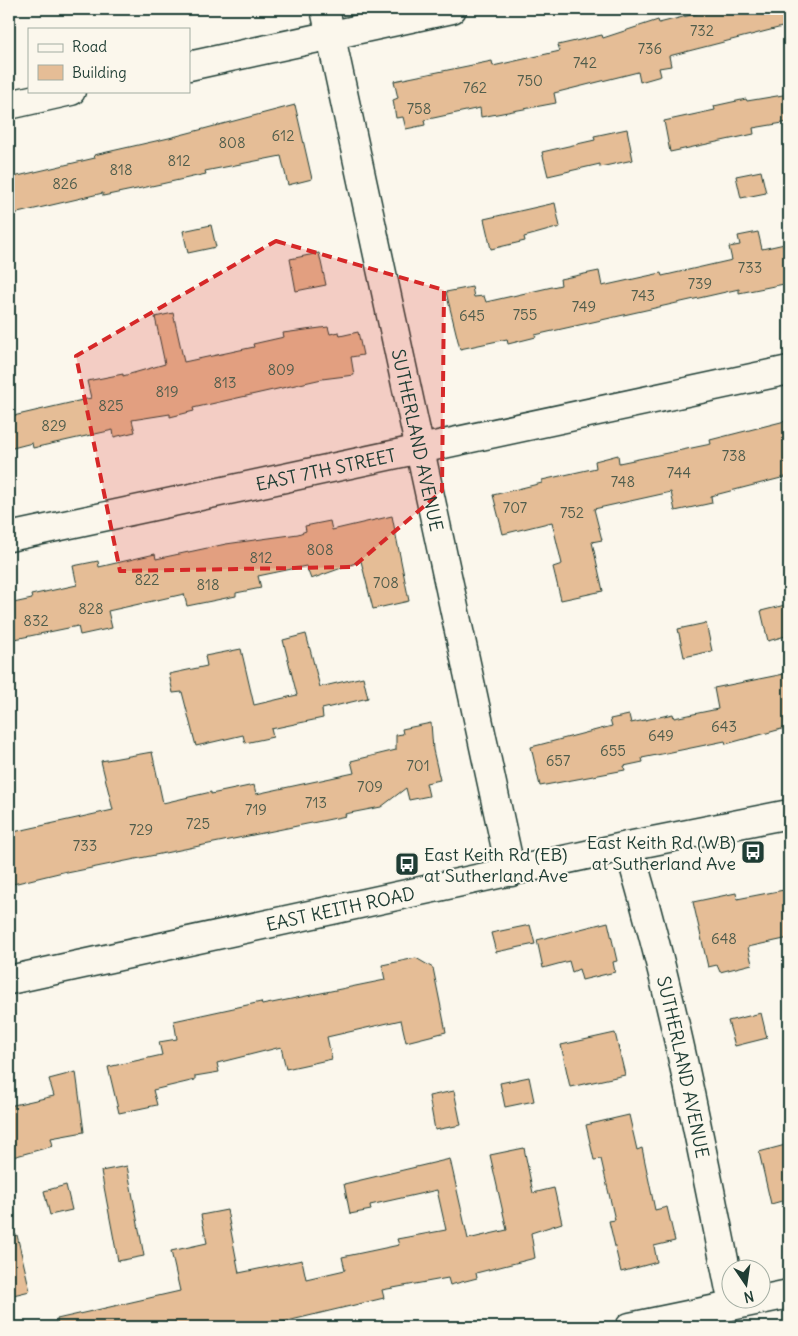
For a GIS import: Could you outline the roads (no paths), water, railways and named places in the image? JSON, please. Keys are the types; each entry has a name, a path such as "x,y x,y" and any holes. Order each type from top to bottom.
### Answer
{"street":[{"name":"SUTHERLAND AVENUE","path":"325,9 511,872"},
{"path":"190,66 452,9"},
{"path":"9,105 67,92"},
{"name":"EAST 7TH STREET","path":"9,536 789,370"},
{"name":"EAST KEITH ROAD","path":"9,980 628,846 789,814"},
{"name":"SUTHERLAND AVENUE","path":"628,846 642,891 690,1089 724,1258"},
{"path":"770,1298 789,1294"},
{"path":"630,1327 724,1308"}],"place":[{"name":"East Keith Rd (WB) at Sutherland Ave","path":"753,852"},
{"name":"East Keith Rd (EB) at Sutherland Ave","path":"407,864"}]}
